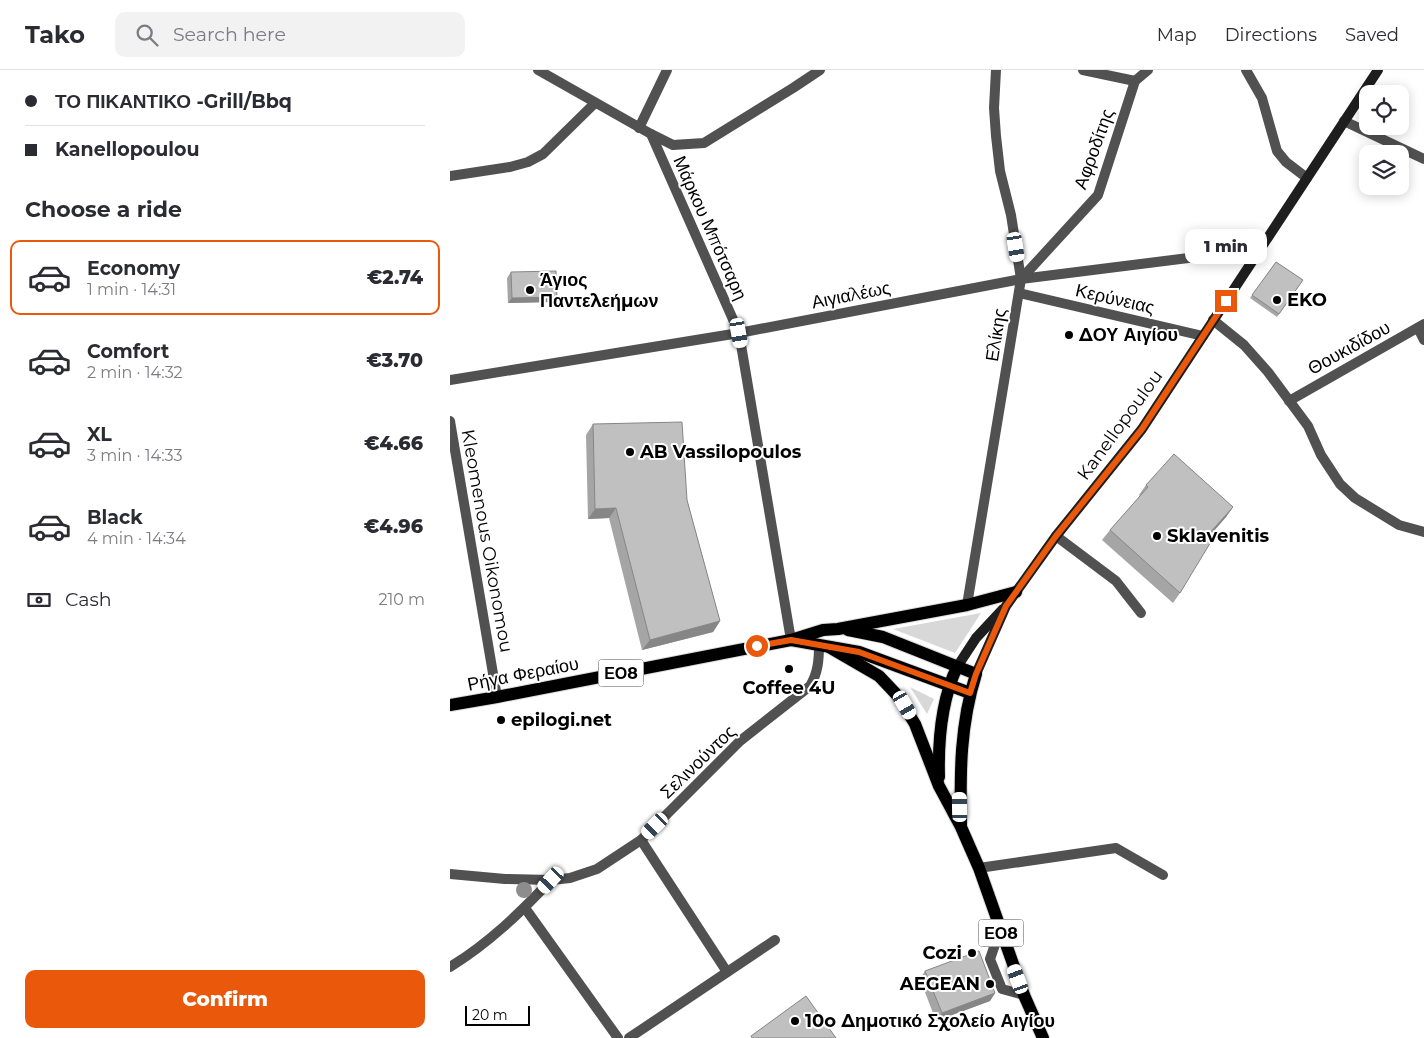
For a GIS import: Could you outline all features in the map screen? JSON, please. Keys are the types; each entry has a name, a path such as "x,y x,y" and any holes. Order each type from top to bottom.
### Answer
{"main road":[{"name":"Kanellopoulou","path":"976,674 1006,606 1056,536 1142,429 1376,71"},
{"name":"Ρήγα Φεραίου","path":"450,705 791,640 823,630 838,629 968,605 1016,592"},
{"path":"939,786 941,726 949,684 957,667 976,638 1006,606"},
{"name":"ΕΟ8","path":"838,629 883,637 976,674 964,722 961,761 961,827"},
{"name":"ΕΟ8","path":"791,640 859,652 970,693"},
{"name":"ΕΟ8","path":"824,646 875,673 898,696 916,724 939,786 961,827 979,868 1024,995 1043,1038"}],"street":[{"path":"538,70 639,128 673,145 704,143 820,70"},
{"path":"639,128 667,70"},
{"name":"Ελίκης","path":"968,605 1021,279 1011,215 1000,172 994,108 996,70"},
{"path":"1083,70 1135,81 1148,70"},
{"path":"1246,70 1262,98 1277,151 1286,162 1307,178"},
{"name":"Αφροδίτης","path":"1021,279 1098,195 1135,81"},
{"path":"450,176 510,168 528,162 543,154 595,103"},
{"path":"1344,122 1424,159"},
{"name":"Μάρκου Μπότσαρη","path":"651,134 739,333 791,640"},
{"name":"Αιγιαλέως","path":"450,380 739,333 1021,279 1260,249"},
{"name":"Κερύνειας","path":"1019,293 1203,336"},
{"path":"1213,320 1244,345 1289,401 1308,426 1326,464 1345,489 1355,498 1399,525 1424,532"},
{"path":"1421,326 1424,340"},
{"name":"Θουκιδίδου","path":"1289,401 1421,326"},
{"name":"Kleomenous Oikonomou","path":"450,420 497,697"},
{"path":"1056,536 1116,581 1141,614"},
{"name":"Σελινούντος","path":"450,874 505,879 551,880 570,878 597,869 641,840 740,742 810,686 815,678 824,646"},
{"path":"641,840 727,972"},
{"path":"979,868 1116,848 1163,875"},
{"path":"450,967 465,958 508,924 551,880"},
{"path":"525,908 618,1038"},
{"path":"1000,930 990,959 1002,989 1024,995"},
{"path":"629,1038 775,940"}],"shaded area":[{"path":"981,613 955,653 893,629"},
{"path":"910,687 934,699 927,714"}],"building":[{"path":"1276,262 1303,280 1279,314 1252,295"},
{"name":"Άγιος Παντελεήμων","path":"556,271 557,297 512,298 511,272"},
{"path":"682,422 687,500 720,621 650,640 616,508 595,509 593,424"},
{"name":"Sklavenitis","path":"1174,454 1233,507 1207,536 1212,540 1180,593 1110,530"},
{"path":"979,951 995,993 942,1013 925,971"},
{"name":"10o Δημοτικό Σχολείο Αιγίου","path":"806,996 836,1038 752,1038 751,1036"}],"place":[{"name":"Άγιος Παντελεήμων","path":"530,290"},
{"name":"EKO","path":"1277,300"},
{"name":"ΔΟΥ Αιγίου","path":"1069,335"},
{"name":"AB Vassilopoulos","path":"630,452"},
{"name":"Sklavenitis","path":"1157,536"},
{"name":"Coffee 4U","path":"789,669"},
{"name":"epilogi.net","path":"501,720"},
{"name":"Cozi","path":"972,953"},
{"name":"AEGEAN","path":"990,984"},
{"name":"10o Δημοτικό Σχολείο Αιγίου","path":"795,1021"}],"route":[{"path":"757,646 791,640 859,652 970,693 976,674 1006,606 1056,536 1142,429 1226,301"}]}
